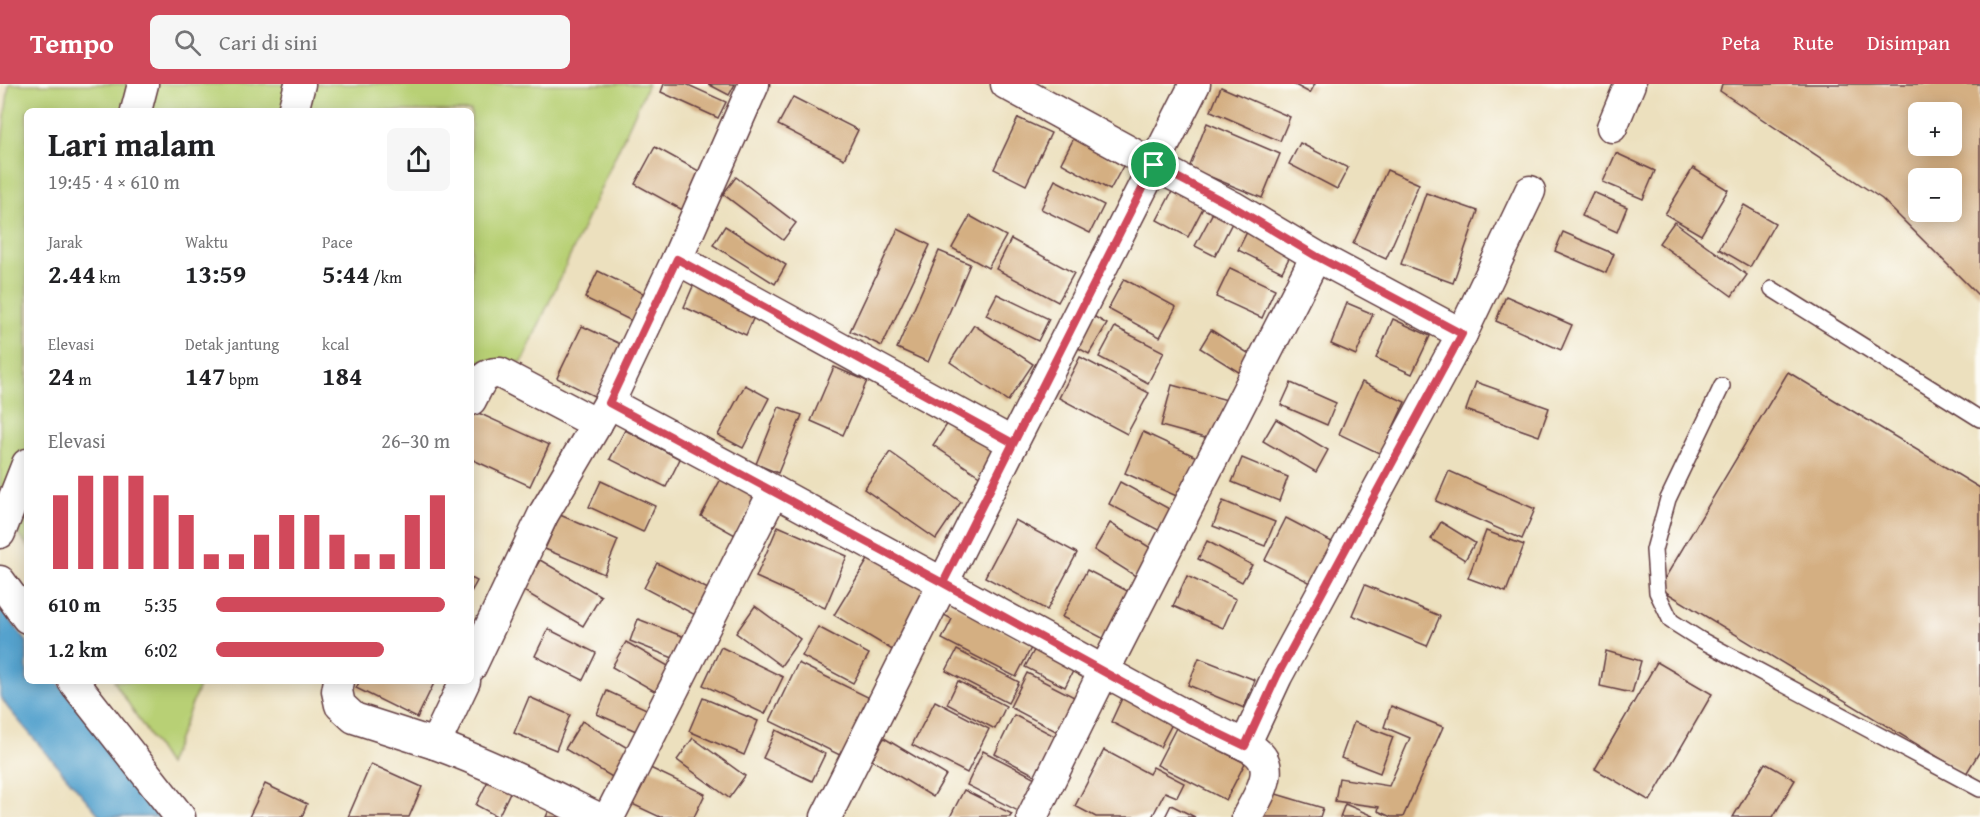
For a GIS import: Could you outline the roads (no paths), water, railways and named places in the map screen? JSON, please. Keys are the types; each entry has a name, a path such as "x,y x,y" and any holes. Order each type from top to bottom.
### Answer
{"street":[{"path":"137,108 143,84"},
{"path":"294,108 300,84"},
{"path":"474,661 543,515 603,413 677,259 754,84"},
{"path":"1006,84 1462,334"},
{"path":"826,817 1195,84"},
{"path":"1612,127 1630,84"},
{"path":"1245,746 1277,676 1462,334 1530,190"},
{"path":"1032,817 1316,256"},
{"path":"677,259 1013,443"},
{"path":"474,394 483,378 490,373 500,373 603,413 774,491 1191,720 1255,750 1263,758 1266,771 1263,787 1247,817"},
{"path":"0,533 24,472"},
{"path":"609,817 774,491"},
{"path":"0,581 24,614"},
{"path":"75,684 180,817"},
{"path":"338,684 337,691 340,705 354,718 462,754 596,817"},
{"path":"435,744 464,684"}],"lane":[{"path":"1772,290 1980,419"},
{"path":"1722,386 1668,500 1654,550 1657,591 1671,621 1701,640 1980,789"}],"water":[{"path":"0,607 24,638 24,684 59,684 162,817 101,817 0,696"}]}
